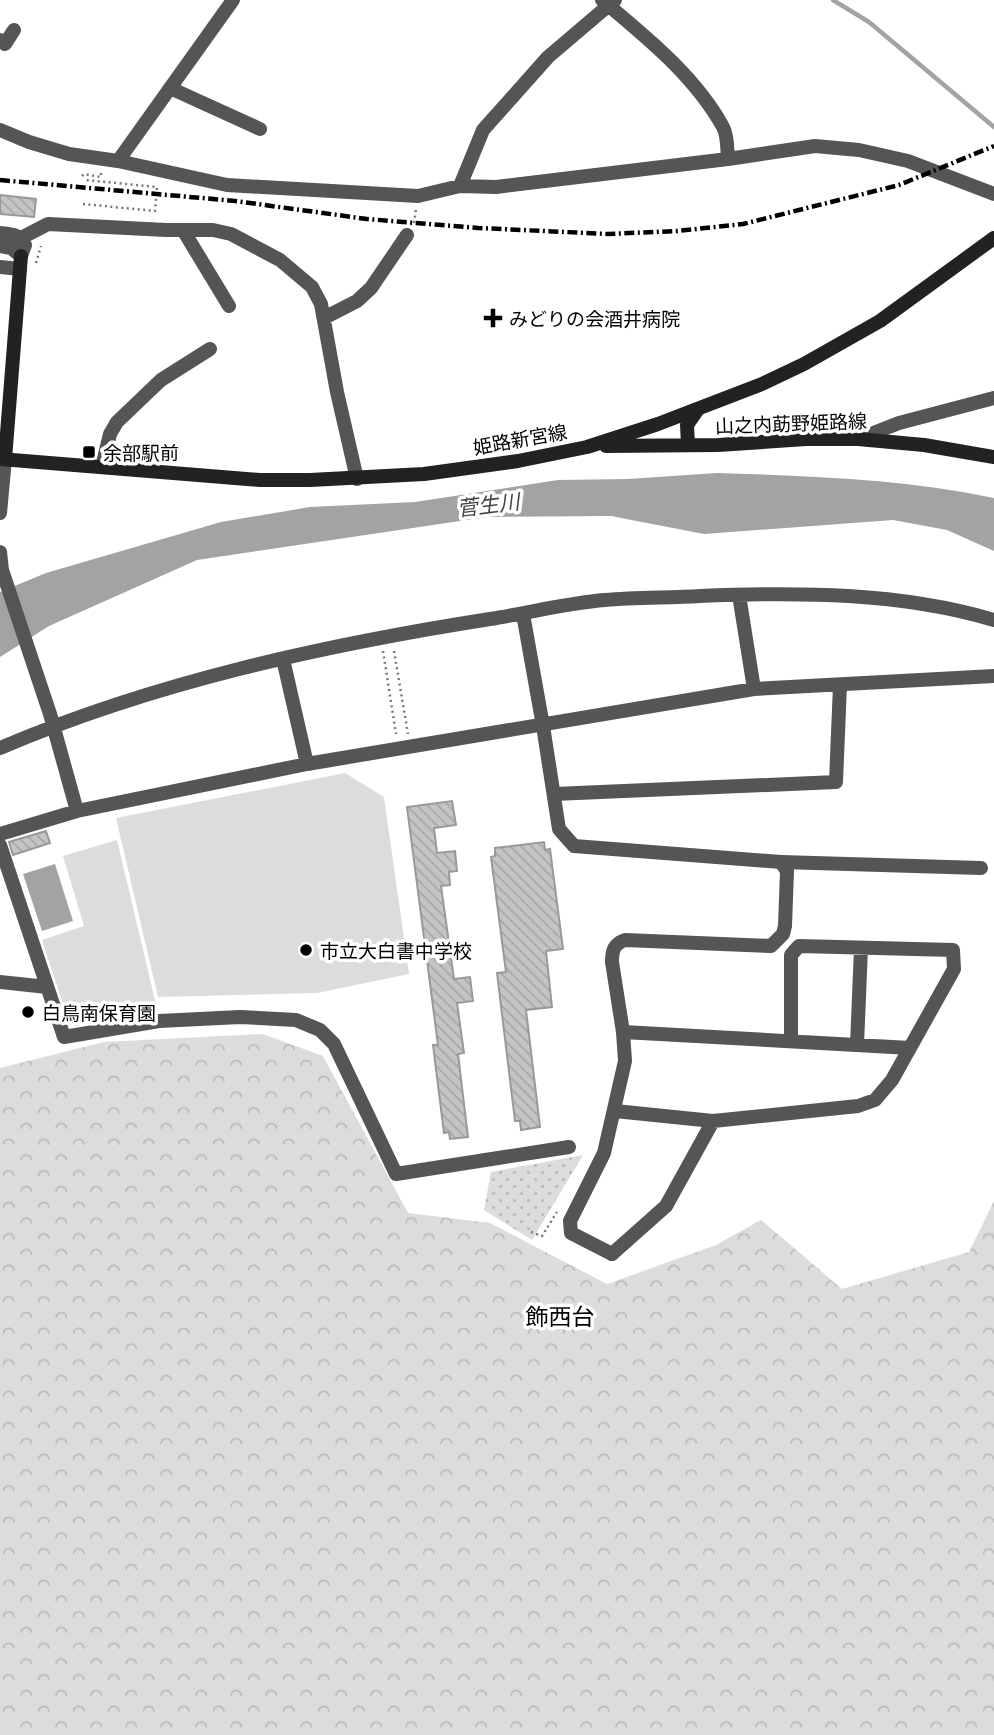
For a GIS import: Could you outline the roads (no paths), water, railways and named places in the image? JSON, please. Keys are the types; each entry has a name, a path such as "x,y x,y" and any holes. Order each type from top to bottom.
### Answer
{"main road":[{"name":"姫路新宮線","path":"3,459 260,480 357,478 449,471 587,447 762,384 804,364 869,327 959,266 994,238"},
{"path":"3,459 20,262"},
{"path":"688,445 687,425 699,408"},
{"name":"山之内莇野姫路線","path":"587,447 859,439 923,445 994,457"}],"street":[{"path":"118,161 233,0"},
{"path":"460,186 483,130 548,57 609,2 688,79 724,129 728,159"},
{"path":"0,40 5,44 14,30"},
{"path":"170,88 260,129"},
{"path":"0,130 69,154 118,161 227,186 418,196 460,186 496,187 815,146 859,150 908,160 994,194"},
{"path":"21,238 48,224 213,230 231,234 280,260 312,286 321,304 357,478"},
{"path":"183,230 229,306"},
{"path":"0,233 21,238 24,245 20,262"},
{"path":"324,318 357,301 371,288 407,235"},
{"path":"0,246 11,248 20,262"},
{"path":"0,267 20,262"},
{"path":"102,467 110,434 117,422 161,380 210,349"},
{"path":"859,439 899,424 994,398"},
{"path":"0,513 3,459"},
{"path":"0,552 2,573 78,811"},
{"path":"0,748 51,720 283,659 386,636 603,600 836,594 955,608 994,620"},
{"path":"738,595 754,690"},
{"path":"523,614 559,829 574,846 781,862 981,867"},
{"path":"283,659 307,764"},
{"path":"0,834 78,811 307,764 754,690 994,677"},
{"path":"554,794 836,782 839,685"},
{"path":"0,845 64,1037 159,1021 240,1017 296,1020 320,1030 334,1044 396,1174 569,1147"},
{"path":"713,1121 666,1206 612,1254 571,1233 570,1221 604,1153 625,1061 612,951 617,943 625,940 771,946 783,934 785,926 787,871 781,862"},
{"path":"615,1111 713,1121 858,1106 875,1100 892,1080 954,969 953,950 799,946 791,955 791,1041"},
{"path":"857,1045 861,948"},
{"path":"0,982 47,987"},
{"path":"623,1032 910,1048"}],"water":[{"name":"菅生川","path":"717,473 822,477 926,486 994,498 994,551 947,530 893,520 704,534 611,516 487,517 197,560 49,626 0,657 0,592 46,573 221,522 310,507 415,502 558,480"},
{"path":"55,864 73,921 42,931 23,874"}],"waterway":[{"path":"833,0 869,22 994,127"}],"railway":[{"path":"0,180 235,201 367,219 608,234 677,231 743,224 899,185 994,146"}],"place":[{"name":"みどりの会酒井病院","path":"493,318"},
{"name":"余部駅前","path":"89,452"},
{"name":"市立大白書中学校","path":"306,950"},
{"name":"白鳥南保育園","path":"28,1012"}],"district":[{"name":"飾西台","path":"560,1316"}]}
